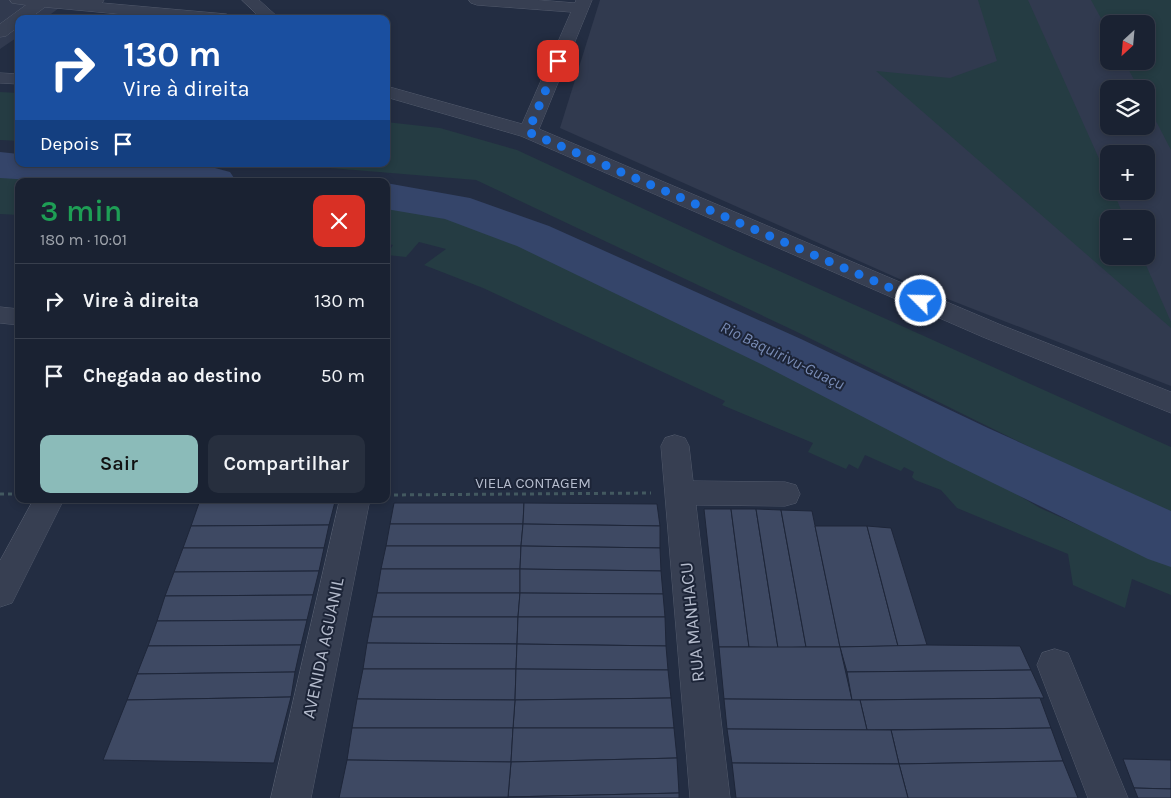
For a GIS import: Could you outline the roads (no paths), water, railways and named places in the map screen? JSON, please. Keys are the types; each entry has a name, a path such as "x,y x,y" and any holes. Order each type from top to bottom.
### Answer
{"street":[{"path":"18,0 40,3 92,3 192,15"},
{"path":"250,0 267,15"},
{"path":"477,0 583,4 528,132"},
{"path":"23,15 40,3"},
{"path":"0,32 15,21"},
{"path":"0,78 15,79"},
{"path":"390,92 528,132 992,332 1171,403"},
{"path":"0,316 15,317"},
{"name":"RUA MANHACU","path":"675,446 710,798"},
{"path":"680,493 785,494"},
{"path":"0,593 47,503"},
{"name":"AVENIDA AGUANIL","path":"291,798 354,503"},
{"path":"1055,665 1108,798"}],"waterway":[{"name":"Rio Baquirivu-Guaçu","path":"0,165 15,166"},
{"name":"Rio Baquirivu-Guaçu","path":"27,167 175,178"},
{"name":"Rio Baquirivu-Guaçu","path":"390,197 454,207 533,236 782,352 967,444 1171,540"}]}
